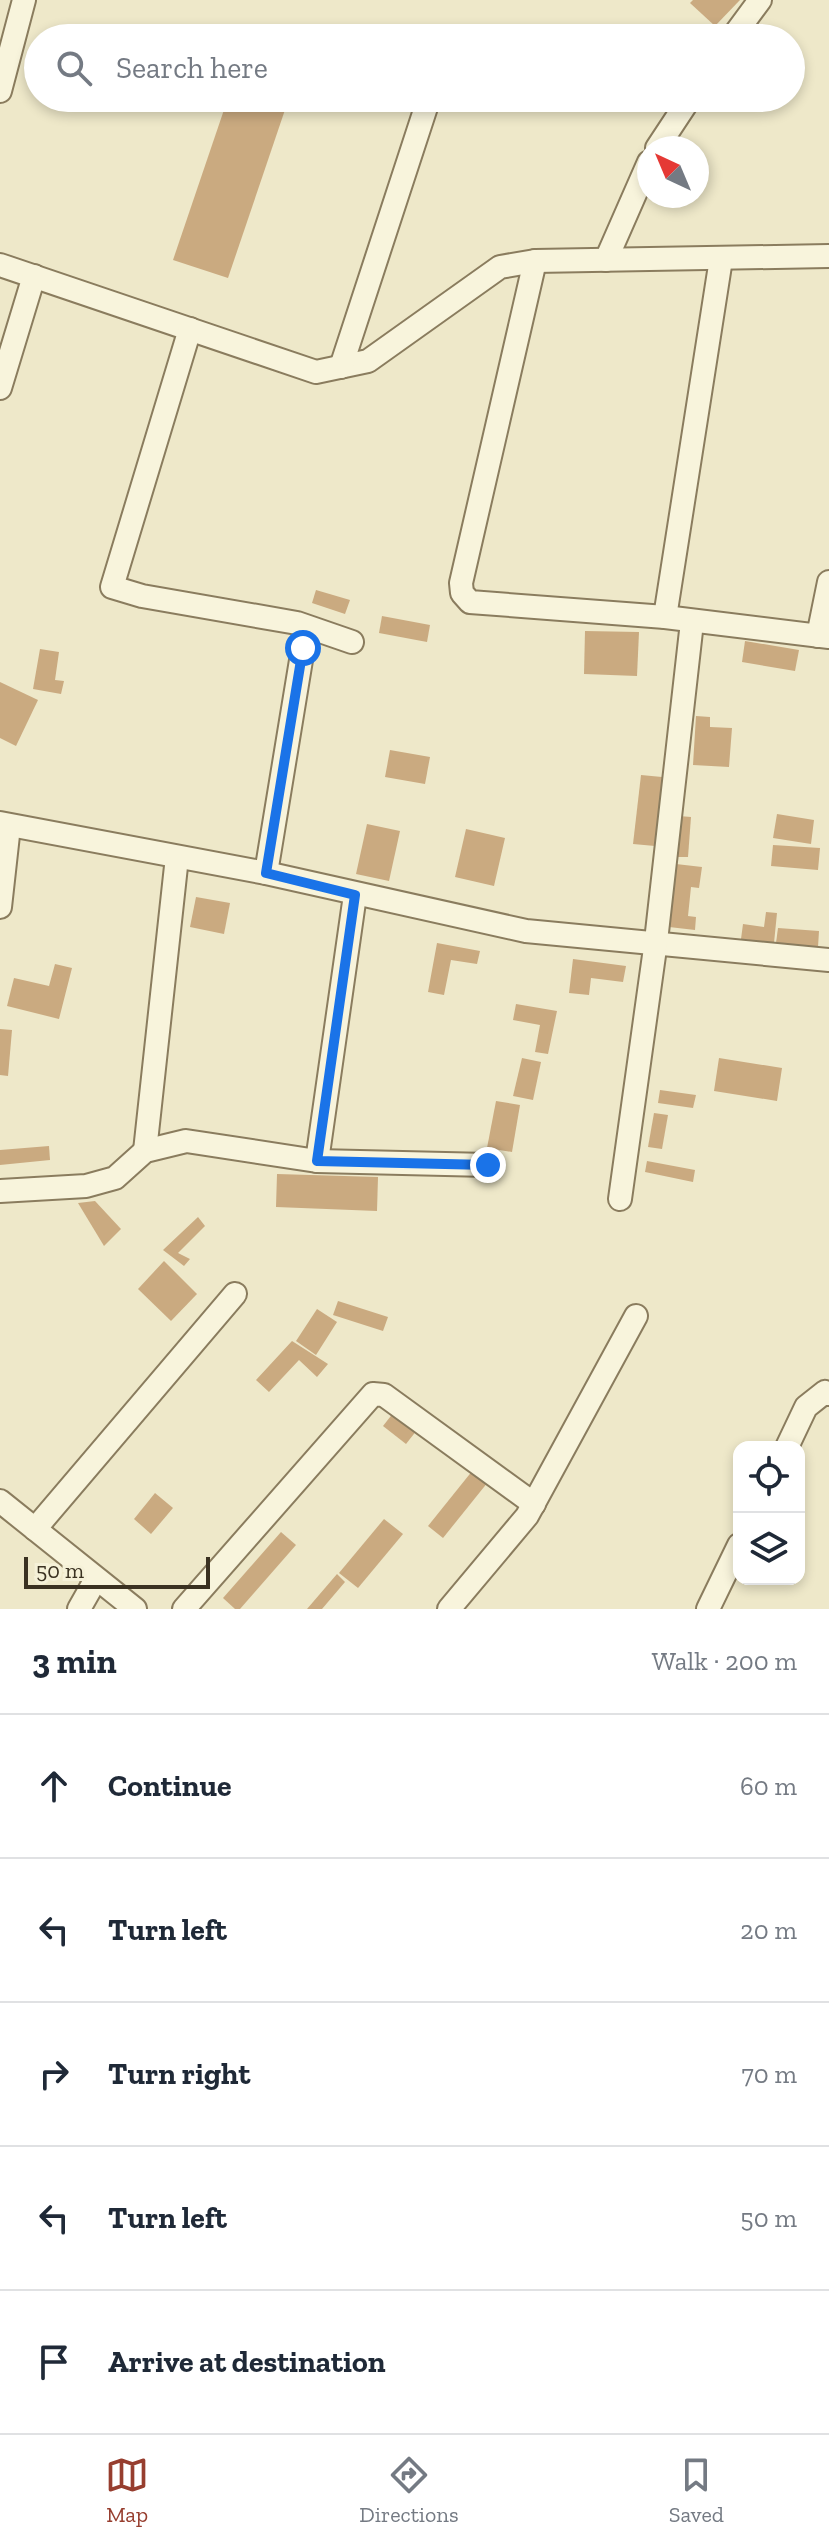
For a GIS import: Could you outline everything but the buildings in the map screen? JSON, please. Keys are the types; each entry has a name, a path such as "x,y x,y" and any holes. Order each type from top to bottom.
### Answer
{"street":[{"path":"0,91 24,0"},
{"path":"742,24 760,0"},
{"path":"341,367 424,112"},
{"path":"665,136 681,112"},
{"path":"606,260 637,189"},
{"path":"0,265 316,372 368,361 500,267 535,261 829,256"},
{"path":"665,617 721,259"},
{"path":"535,261 461,583 462,593 470,602 665,617 823,636 829,582"},
{"path":"0,388 34,276"},
{"path":"190,329 112,587 142,596 297,623 352,642"},
{"path":"620,1199 656,941 692,622"},
{"path":"266,873 303,648"},
{"path":"0,907 4,824 266,873 526,931 656,941 829,960"},
{"path":"145,1151 177,857"},
{"path":"317,1161 355,895"},
{"path":"0,1191 86,1186 115,1178 145,1151 186,1141 317,1161 488,1165"},
{"path":"35,1529 235,1294"},
{"path":"449,1609 534,1504 636,1316"},
{"path":"790,1441 806,1407 825,1392 829,1394"},
{"path":"184,1609 373,1394 384,1395 534,1504"},
{"path":"0,1501 135,1609"},
{"path":"708,1609 733,1557"},
{"path":"79,1609 96,1579"}],"route":[{"path":"303,648 266,873 355,895 317,1161 488,1165"}]}
